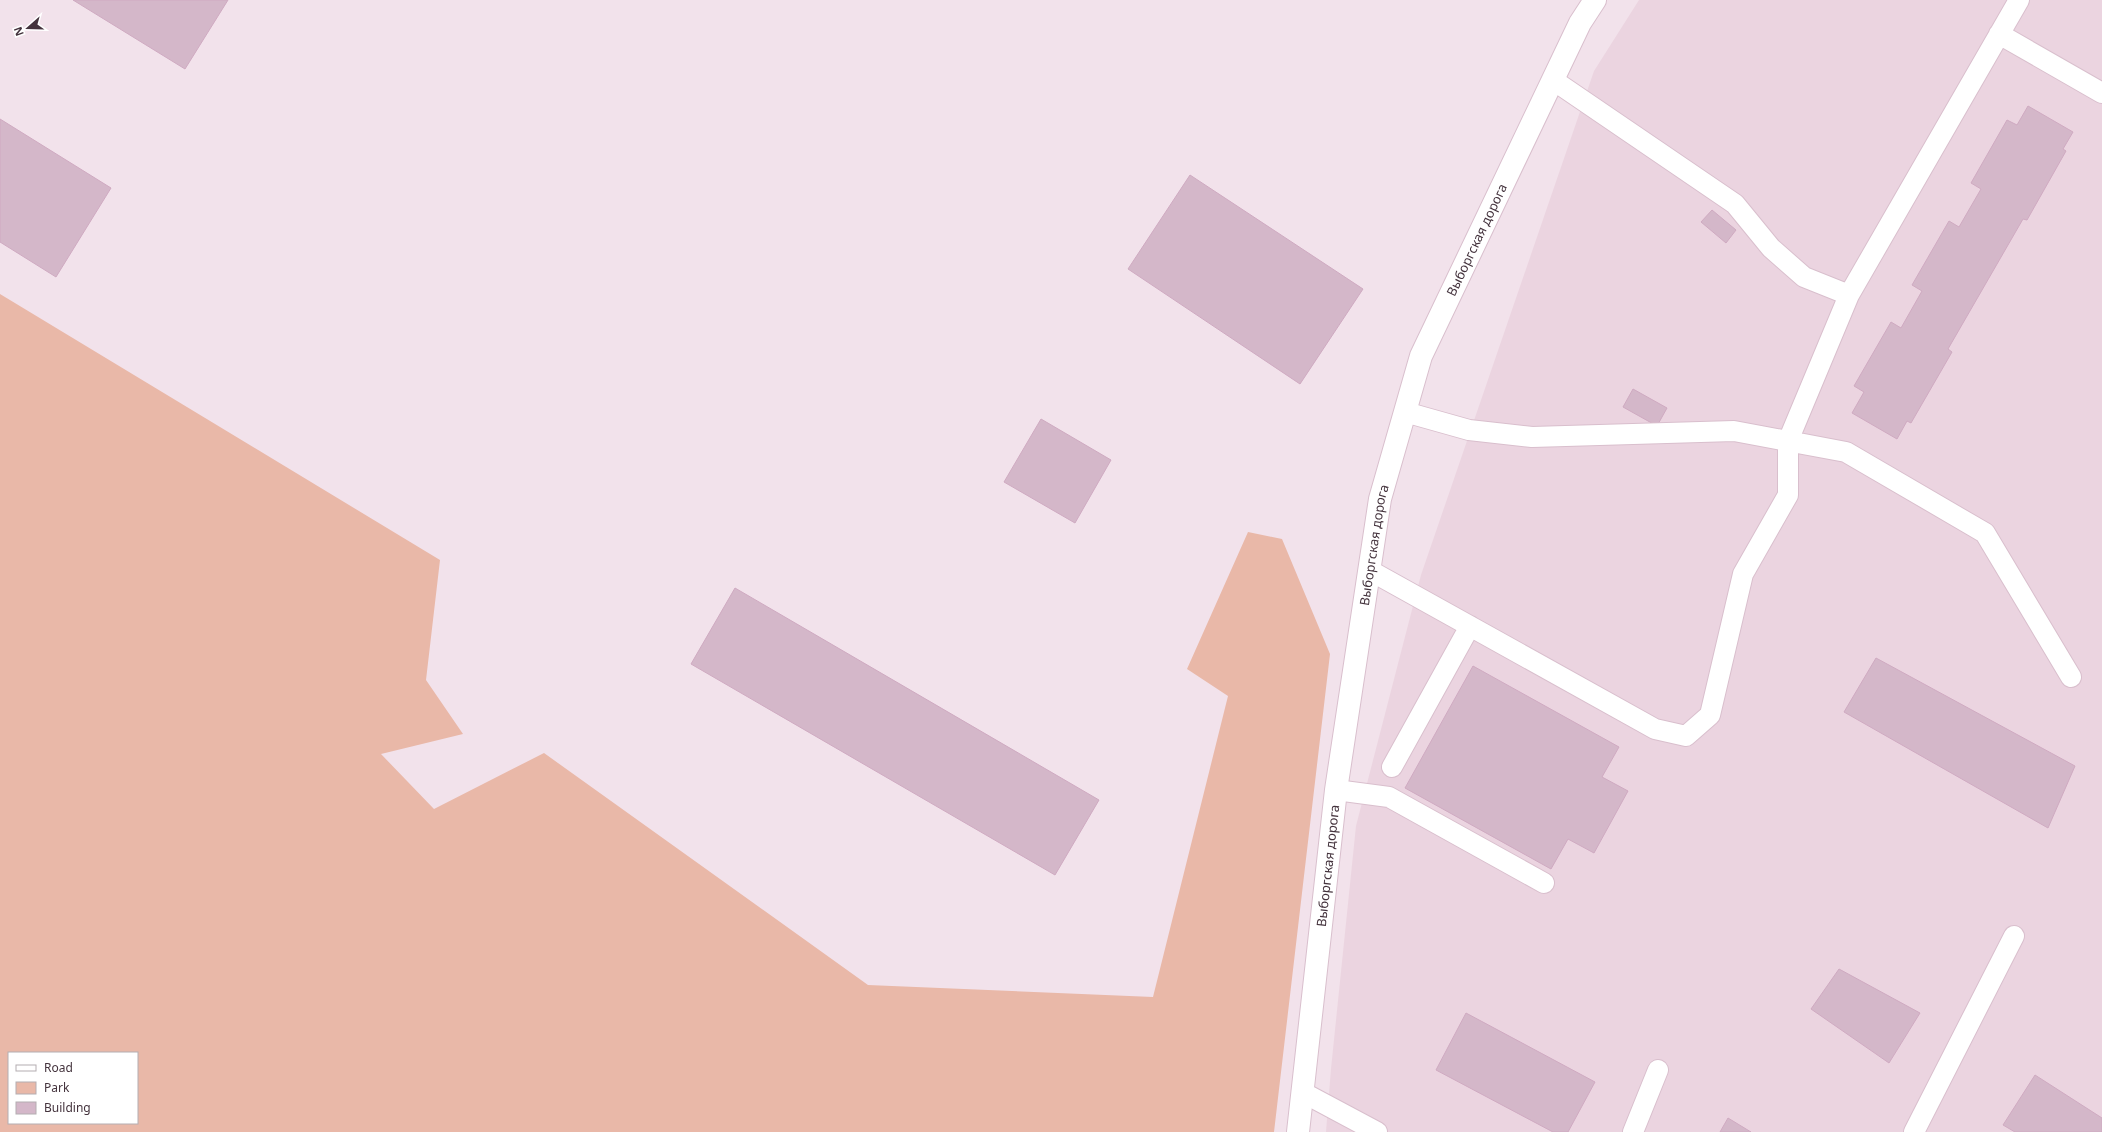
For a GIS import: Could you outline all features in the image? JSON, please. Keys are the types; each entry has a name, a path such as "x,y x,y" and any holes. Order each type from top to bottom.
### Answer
{"street":[{"name":"Выборгская дорога","path":"1298,1132 1336,790 1380,499 1421,356 1580,23 1595,0"}],"lane":[{"path":"1369,570 1655,729 1686,736 1710,715 1743,574 1788,495 1788,441 1850,295 2019,0"},
{"path":"1999,34 2102,93"},
{"path":"1553,80 1735,204 1771,248 1804,277 1850,295"},
{"path":"1404,412 1469,430 1532,437 1734,431 1846,452 1985,533 2071,678"},
{"path":"1392,767 1470,626"},
{"path":"1336,790 1389,797 1544,883"},
{"path":"1914,1132 2014,936"},
{"path":"1633,1132 1658,1070"},
{"path":"1302,1092 1377,1132"}],"shaded area":[{"path":"1639,0 2102,0 2102,1132 1326,1132 1356,826 1421,575 1594,71"}],"green space":[{"path":"0,294 440,560 426,680 463,734 381,754 434,809 544,753 868,985 1153,997 1228,696 1187,669 1248,532 1282,539 1330,654 1274,1132 0,1132"}],"building":[{"path":"73,0 228,0 185,69"},
{"path":"2028,106 2073,132 2063,149 2066,151 2027,220 2023,219 1948,349 1952,352 1911,423 1907,421 1897,439 1852,413 1864,392 1854,386 1891,322 1901,328 1922,291 1912,285 1949,221 1959,227 1981,189 1971,183 2007,120 2017,125"},
{"path":"0,119 111,188 56,277 0,242"},
{"path":"1190,175 1363,289 1300,384 1128,269"},
{"path":"1712,210 1736,230 1726,243 1701,222"},
{"path":"1633,389 1667,408 1657,426 1623,407"},
{"path":"1041,419 1111,460 1075,523 1004,482"},
{"path":"735,588 1099,800 1055,875 691,664"},
{"path":"1876,658 2075,766 2048,828 1844,712"},
{"path":"1473,666 1619,747 1602,777 1628,791 1594,853 1568,839 1551,869 1405,788"},
{"path":"1839,969 1920,1013 1889,1063 1811,1009"},
{"path":"1466,1013 1595,1082 1568,1132 1553,1132 1436,1070"},
{"path":"2035,1075 2102,1118 2102,1132 2015,1132 2003,1125"},
{"path":"1728,1118 1751,1132 1720,1132"}]}
